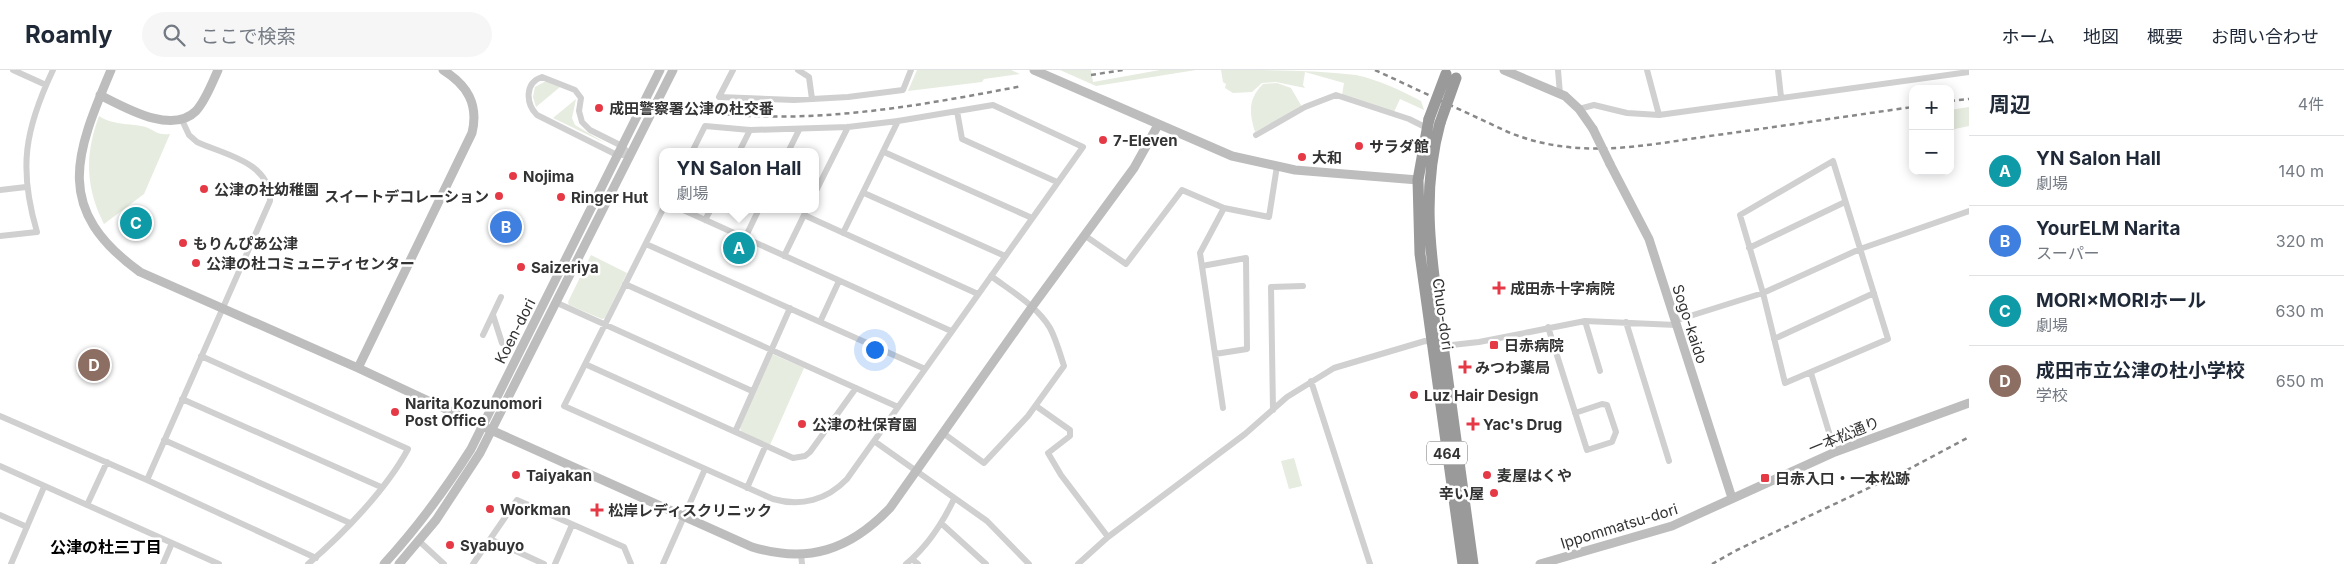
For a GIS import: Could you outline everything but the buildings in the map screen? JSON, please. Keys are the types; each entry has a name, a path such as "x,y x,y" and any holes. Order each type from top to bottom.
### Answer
{"highway":[{"name":"Chuo-dori","path":"1452,73 1432,123 1418,180 1420,254 1438,342 1473,564"},
{"name":"Chuo-dori","path":"1432,123 1427,210 1429,246 1463,564"}],"street":[{"path":"13,70 46,85"},
{"path":"0,236 37,232 26,187 26,159 30,124 53,70"},
{"path":"111,70 86,132 79,160 81,191 90,220 112,250 140,272 358,368 492,431 752,547 769,552 801,554 835,547 860,536 890,508 1032,306 1134,168 1158,125"},
{"path":"100,96 160,120 170,122 182,120 200,106 218,70"},
{"path":"358,368 472,133 474,109 469,94 458,80 443,70"},
{"name":"Koen-dori","path":"384,564 411,535 448,486 471,449 660,70"},
{"name":"Koen-dori","path":"399,564 458,490 492,431 555,302 673,70"},
{"path":"733,70 719,97 794,100 848,97 903,90 911,70"},
{"path":"798,70 809,77 812,99"},
{"path":"1034,70 1232,156 1277,166 1418,180"},
{"path":"1504,70 1560,94 1579,109 1594,105 1627,112 1659,115 1969,72"},
{"path":"1558,70 1560,94"},
{"path":"1647,70 1659,115"},
{"path":"1778,70 1781,97"},
{"path":"537,78 547,78 575,90 581,98 579,111 582,122 590,130 622,146 630,156 617,155 537,115 532,110 528,97 532,83 537,78"},
{"path":"1256,135 1305,108 1336,95 1409,119 1432,123"},
{"path":"661,213 564,406 747,488 784,502 814,500 840,486 1083,147 992,105 898,121 848,127 750,130 705,126 694,148"},
{"name":"Sogo-kaido","path":"1579,109 1593,129 1649,239 1732,498"},
{"path":"958,111 962,139 1057,182"},
{"path":"147,480 268,209 270,194 264,178 257,169 197,142 189,135 182,120"},
{"path":"843,233 898,121"},
{"path":"819,185 848,127"},
{"path":"741,148 750,130"},
{"path":"790,148 799,130"},
{"path":"884,152 1032,218"},
{"path":"1833,162 1888,339 1785,383 1750,248 1740,215 1833,162"},
{"path":"1084,235 1126,264 1182,190 1224,208 1269,217 1277,166"},
{"path":"0,190 26,187"},
{"path":"864,193 1005,256"},
{"path":"1750,248 1846,202"},
{"path":"1223,408 1200,253 1224,208"},
{"path":"1078,564 1108,537 1245,434 1273,410 1311,381 1334,368 1425,341 1452,345 1479,342 1585,321 1675,323 1763,293 1860,249 1969,211"},
{"path":"690,213 952,331"},
{"path":"705,220 709,213"},
{"path":"745,238 757,213"},
{"path":"784,256 806,213"},
{"path":"808,213 843,233 978,294"},
{"path":"646,244 925,369"},
{"path":"1202,266 1246,258 1247,349 1215,354"},
{"path":"943,433 984,463 1036,406 1064,366 1050,328 1032,306 991,276"},
{"path":"820,322 838,281"},
{"path":"625,284 898,407"},
{"path":"1273,410 1271,287 1303,286"},
{"path":"1774,339 1874,294"},
{"path":"483,335 502,297"},
{"path":"555,302 752,391"},
{"path":"735,432 790,308"},
{"path":"492,316 502,344"},
{"path":"1585,321 1600,371"},
{"path":"1626,322 1669,461"},
{"path":"1548,327 1575,413 1587,450 1612,442 1616,432 1607,405 1602,404 1575,413"},
{"path":"201,356 408,449 381,487 350,523 308,564"},
{"path":"585,364 790,458 808,455 856,388"},
{"path":"1811,373 1835,452"},
{"path":"1311,381 1370,564"},
{"path":"182,399 381,487"},
{"name":"一本松通り","path":"1732,498 1835,452 1969,403"},
{"path":"1036,406 1070,430 1070,436 1048,453 1060,475 1108,537"},
{"path":"0,416 107,462 316,558"},
{"path":"164,440 350,523"},
{"path":"874,441 987,521 1029,564"},
{"path":"747,488 765,447"},
{"path":"87,505 107,462"},
{"path":"0,466 219,564"},
{"path":"664,564 705,469"},
{"path":"10,564 44,487"},
{"name":"Ippommatsu-dori","path":"1540,564 1672,526 1732,498"},
{"path":"906,564 942,524 954,499"},
{"path":"473,564 517,500 624,548 630,564"},
{"path":"0,515 27,527"},
{"path":"942,524 986,564"},
{"path":"555,564 572,525"},
{"path":"490,539 544,564"},
{"path":"419,541 444,564"},
{"path":"163,564 172,543"},
{"path":"801,554 802,564"},
{"path":"912,559 918,564"}],"shaded area":[{"path":"917,70 1011,70 1020,74 984,79 982,82 908,91"},
{"path":"1060,70 1091,70 1093,82 1160,70 1196,70 1096,86"},
{"path":"1221,70 1306,71 1356,75 1397,89 1421,101 1424,110 1400,99 1394,112 1342,95 1344,83 1305,72 1303,85 1305,88 1276,82 1262,83 1252,92 1233,93 1225,88 1226,84 1223,82"},
{"path":"546,81 560,87 536,107 533,97 535,87"},
{"path":"1277,83 1291,88 1302,107 1255,132 1251,112 1252,101 1263,84"},
{"path":"576,99 572,118 575,125 605,143 553,118"},
{"path":"1969,107 1969,126 1954,129 1954,109"},
{"path":"99,116 114,122 149,128 161,134 170,134 144,194 104,224 93,197 89,170 91,144"},
{"path":"591,255 627,273 605,318 602,319 569,305 568,302"},
{"path":"772,354 804,368 770,445 741,432 740,427"},
{"path":"1294,458 1302,486 1289,489 1281,461"}],"railway":[{"path":"1091,75 1123,70"},
{"path":"1375,70 1508,132 1534,141 1586,148 1612,148 1664,143 1909,108"},
{"path":"665,107 719,114 786,117 888,109 1022,86"},
{"path":"1954,101 1969,99"},
{"path":"1712,564 1737,550 1909,469 1969,437"}],"place":[{"name":"成田警察署公津の杜交番","path":"599,108"},
{"name":"7-Eleven","path":"1103,140"},
{"name":"サラダ館","path":"1359,146"},
{"name":"大和","path":"1302,157"},
{"name":"Nojima","path":"513,176"},
{"name":"公津の社幼稚園","path":"204,189"},
{"name":"スイートデコレーション","path":"499,196"},
{"name":"Ringer Hut","path":"561,197"},
{"name":"MORI×MORIホール","path":"136,223"},
{"name":"YourELM Narita","path":"506,227"},
{"name":"もりんぴあ公津","path":"183,243"},
{"name":"YN Salon Hall","path":"739,248"},
{"name":"公津の杜コミュニティセンター","path":"196,263"},
{"name":"Saizeriya","path":"521,267"},
{"name":"成田赤十字病院","path":"1499,288"},
{"name":"日赤病院","path":"1494,345"},
{"name":"成田市立公津の杜小学校","path":"94,365"},
{"name":"みつわ薬局","path":"1465,367"},
{"name":"Luz Hair Design","path":"1414,395"},
{"name":"Narita Kozunomori Post Office","path":"395,412"},
{"name":"公津の杜保育園","path":"802,424"},
{"name":"Yac's Drug","path":"1473,424"},
{"name":"Taiyakan","path":"516,475"},
{"name":"麦屋はくや","path":"1487,475"},
{"name":"日赤入口・一本松跡","path":"1765,478"},
{"name":"辛い屋","path":"1494,493"},
{"name":"Workman","path":"490,509"},
{"name":"松岸レディスクリニック","path":"597,510"},
{"name":"Syabuyo","path":"450,545"}],"district":[{"name":"公津の杜三丁目","path":"106,547"}]}
